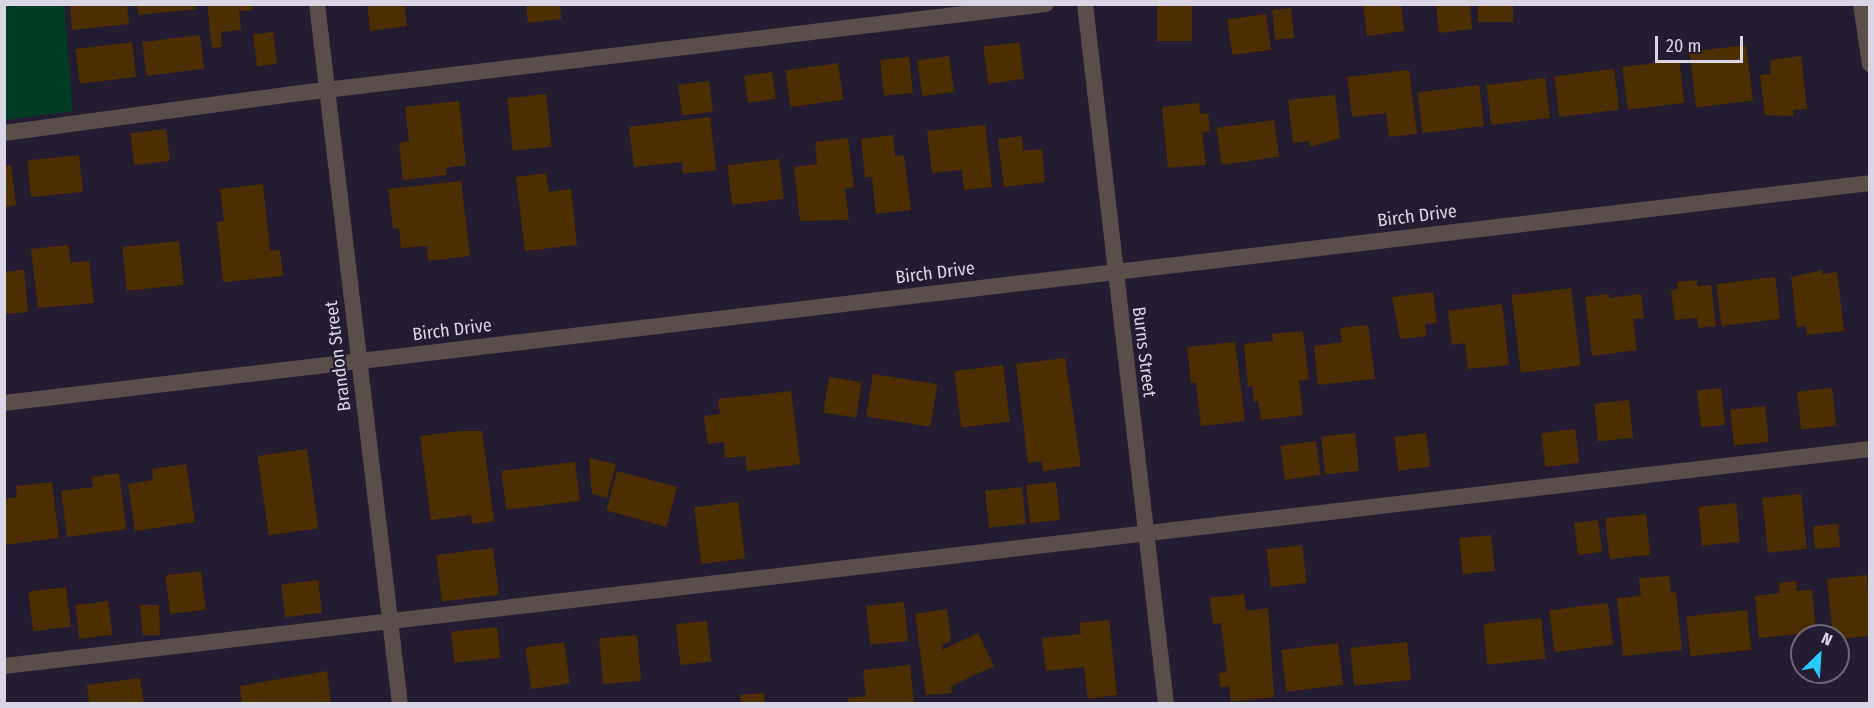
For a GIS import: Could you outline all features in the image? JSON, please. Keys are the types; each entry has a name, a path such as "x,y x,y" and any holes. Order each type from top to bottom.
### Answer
{"street":[{"name":"Brandon Street","path":"317,4 357,360 400,704"},
{"path":"4,133 326,90 1046,4"},
{"name":"Burns Street","path":"1085,4 1114,272 1147,531 1166,704"},
{"path":"1861,4 1869,64"},
{"name":"Birch Drive","path":"4,404 357,360 1869,183"},
{"path":"4,666 1147,531 1869,449"}],"green space":[{"path":"4,5 64,5 73,111 5,120"}],"building":[{"path":"70,4 127,4 129,24 72,30"},
{"path":"137,4 195,4 196,9 138,15"},
{"path":"207,4 252,4 253,10 239,11 241,30 221,32 222,47 212,48"},
{"path":"367,4 404,4 407,26 370,31"},
{"path":"526,4 560,4 561,19 528,23"},
{"path":"1157,4 1192,4 1192,41 1157,41"},
{"path":"1363,4 1401,4 1404,31 1367,36"},
{"path":"1436,4 1470,4 1472,29 1439,33"},
{"path":"1478,4 1513,4 1513,22 1478,22"},
{"path":"1291,8 1294,38 1275,40 1272,10"},
{"path":"1266,14 1271,50 1232,55 1227,19"},
{"path":"273,32 277,64 257,66 253,34"},
{"path":"200,35 204,69 147,76 142,42"},
{"path":"132,42 136,77 80,84 75,49"},
{"path":"1019,42 1024,79 988,84 983,47"},
{"path":"1746,45 1753,101 1696,108 1689,52"},
{"path":"949,56 954,92 922,96 917,60"},
{"path":"1801,56 1807,109 1793,110 1794,116 1765,115 1760,75 1771,74 1770,60"},
{"path":"909,57 913,93 884,96 880,60"},
{"path":"1679,60 1684,103 1628,110 1622,67"},
{"path":"838,63 843,100 791,107 786,70"},
{"path":"1614,69 1619,110 1559,117 1554,76"},
{"path":"1409,70 1417,134 1389,137 1386,113 1352,117 1347,77"},
{"path":"772,72 776,99 748,103 744,76"},
{"path":"1545,78 1550,118 1491,125 1486,85"},
{"path":"709,81 713,112 682,116 678,85"},
{"path":"1479,85 1484,126 1422,133 1417,93"},
{"path":"546,94 552,147 513,151 507,98"},
{"path":"1335,95 1340,138 1310,147 1309,141 1293,143 1288,100"},
{"path":"459,101 466,165 446,168 447,175 403,180 399,143 409,141 405,107"},
{"path":"1199,103 1200,114 1208,113 1210,131 1202,132 1206,165 1168,168 1162,107"},
{"path":"710,117 716,170 683,174 682,162 634,167 629,127"},
{"path":"1274,120 1279,157 1222,165 1217,128"},
{"path":"985,125 992,187 964,190 962,170 932,173 927,131"},
{"path":"166,129 170,161 134,165 130,133"},
{"path":"893,135 895,156 904,155 911,210 876,214 872,177 865,177 861,139"},
{"path":"1022,136 1023,151 1042,149 1045,182 1004,187 998,139"},
{"path":"848,138 854,187 845,188 849,220 800,221 794,167 817,164 815,142"},
{"path":"79,155 83,192 31,197 27,160"},
{"path":"779,159 784,199 732,205 727,165"},
{"path":"4,165 11,165 16,205 4,207"},
{"path":"546,173 549,192 571,189 577,245 525,251 516,177"},
{"path":"461,181 470,256 428,261 427,246 401,248 399,228 393,229 388,189"},
{"path":"263,184 270,251 280,250 283,276 223,282 217,222 224,221 220,189"},
{"path":"179,241 184,285 127,291 122,247"},
{"path":"68,245 71,263 89,261 94,303 38,308 31,249"},
{"path":"24,270 28,312 4,314 4,272"},
{"path":"1822,270 1822,274 1837,272 1844,331 1807,335 1806,326 1797,327 1791,277"},
{"path":"1775,277 1780,319 1722,326 1716,284"},
{"path":"1697,280 1697,286 1711,285 1716,326 1698,328 1697,318 1675,320 1671,290 1678,289 1677,282"},
{"path":"1571,288 1581,365 1521,373 1511,295"},
{"path":"1433,292 1437,323 1425,324 1426,336 1400,339 1392,297"},
{"path":"1609,294 1609,298 1641,294 1644,318 1633,319 1637,350 1592,356 1585,297"},
{"path":"1502,304 1509,365 1468,369 1465,343 1452,345 1448,311"},
{"path":"1368,325 1375,379 1318,385 1314,346 1342,342 1340,328"},
{"path":"1303,331 1309,379 1299,381 1303,415 1261,420 1258,401 1254,402 1252,386 1248,387 1244,344 1273,341 1272,334"},
{"path":"1235,342 1245,421 1201,426 1196,382 1191,383 1187,347"},
{"path":"1065,358 1081,466 1043,471 1042,461 1028,463 1016,364"},
{"path":"1003,365 1010,422 961,428 954,371"},
{"path":"873,374 937,384 930,427 866,416"},
{"path":"829,377 862,382 856,418 823,413"},
{"path":"1721,388 1725,425 1701,427 1697,391"},
{"path":"1832,388 1836,426 1801,429 1797,392"},
{"path":"791,391 800,464 747,471 745,456 725,458 724,442 708,444 704,416 720,414 718,399"},
{"path":"1629,400 1633,438 1598,441 1594,404"},
{"path":"1765,406 1769,442 1734,445 1730,410"},
{"path":"1575,429 1579,463 1545,467 1541,433"},
{"path":"482,431 494,521 472,524 471,515 431,520 420,436"},
{"path":"1355,433 1359,471 1325,474 1321,437"},
{"path":"1426,433 1430,467 1398,471 1394,437"},
{"path":"1316,441 1321,475 1285,480 1280,446"},
{"path":"307,449 318,528 269,535 257,456"},
{"path":"589,458 616,464 607,498 592,494"},
{"path":"575,462 580,501 506,510 502,471"},
{"path":"186,464 195,522 135,531 128,484 153,480 152,469"},
{"path":"617,471 677,487 666,527 606,511"},
{"path":"119,473 126,529 67,537 61,491 93,487 92,477"},
{"path":"52,482 59,538 4,545 4,499 17,497 16,486"},
{"path":"1056,482 1060,520 1030,523 1026,485"},
{"path":"1022,487 1026,524 989,528 985,491"},
{"path":"1801,494 1807,549 1768,553 1762,498"},
{"path":"738,502 745,559 701,564 694,507"},
{"path":"1736,503 1740,542 1702,546 1698,507"},
{"path":"1646,514 1650,555 1610,559 1605,518"},
{"path":"1598,520 1602,552 1578,555 1574,523"},
{"path":"1838,524 1840,547 1815,549 1813,526"},
{"path":"1491,535 1495,571 1463,574 1459,538"},
{"path":"1302,545 1307,583 1271,587 1266,549"},
{"path":"493,548 499,595 442,602 436,555"},
{"path":"201,571 206,610 170,614 165,575"},
{"path":"1867,575 1870,636 1850,638 1850,624 1832,624 1827,579"},
{"path":"1669,576 1671,593 1676,592 1682,650 1623,656 1617,598 1641,596 1639,578"},
{"path":"318,580 322,613 285,617 281,585"},
{"path":"1796,581 1797,591 1812,590 1815,624 1790,624 1790,635 1759,638 1755,596 1780,593 1779,583"},
{"path":"66,587 71,627 33,631 28,592"},
{"path":"1244,594 1246,611 1268,608 1274,697 1231,702 1229,686 1220,687 1219,673 1227,672 1221,623 1213,624 1210,598"},
{"path":"108,601 112,635 79,639 75,605"},
{"path":"904,602 908,641 870,645 866,606"},
{"path":"1608,603 1613,645 1555,652 1549,610"},
{"path":"140,605 159,605 160,635 143,635"},
{"path":"947,609 951,641 942,645 942,650 978,633 994,666 951,686 952,693 926,695 915,614"},
{"path":"1747,610 1751,650 1691,656 1686,616"},
{"path":"1541,618 1545,659 1488,665 1483,624"},
{"path":"1109,620 1117,695 1088,699 1084,667 1046,671 1042,638 1081,634 1079,623"},
{"path":"707,621 711,662 680,665 676,624"},
{"path":"497,627 500,658 454,663 451,632"},
{"path":"637,635 641,681 603,684 599,638"},
{"path":"564,642 570,684 531,689 525,647"},
{"path":"1407,642 1411,680 1354,686 1350,648"},
{"path":"1338,643 1343,685 1287,692 1281,650"},
{"path":"910,665 914,704 848,704 848,698 866,696 863,670"},
{"path":"327,671 331,704 242,704 240,686"},
{"path":"140,678 144,704 89,704 87,685"},
{"path":"764,693 765,704 741,704 740,695"}]}
